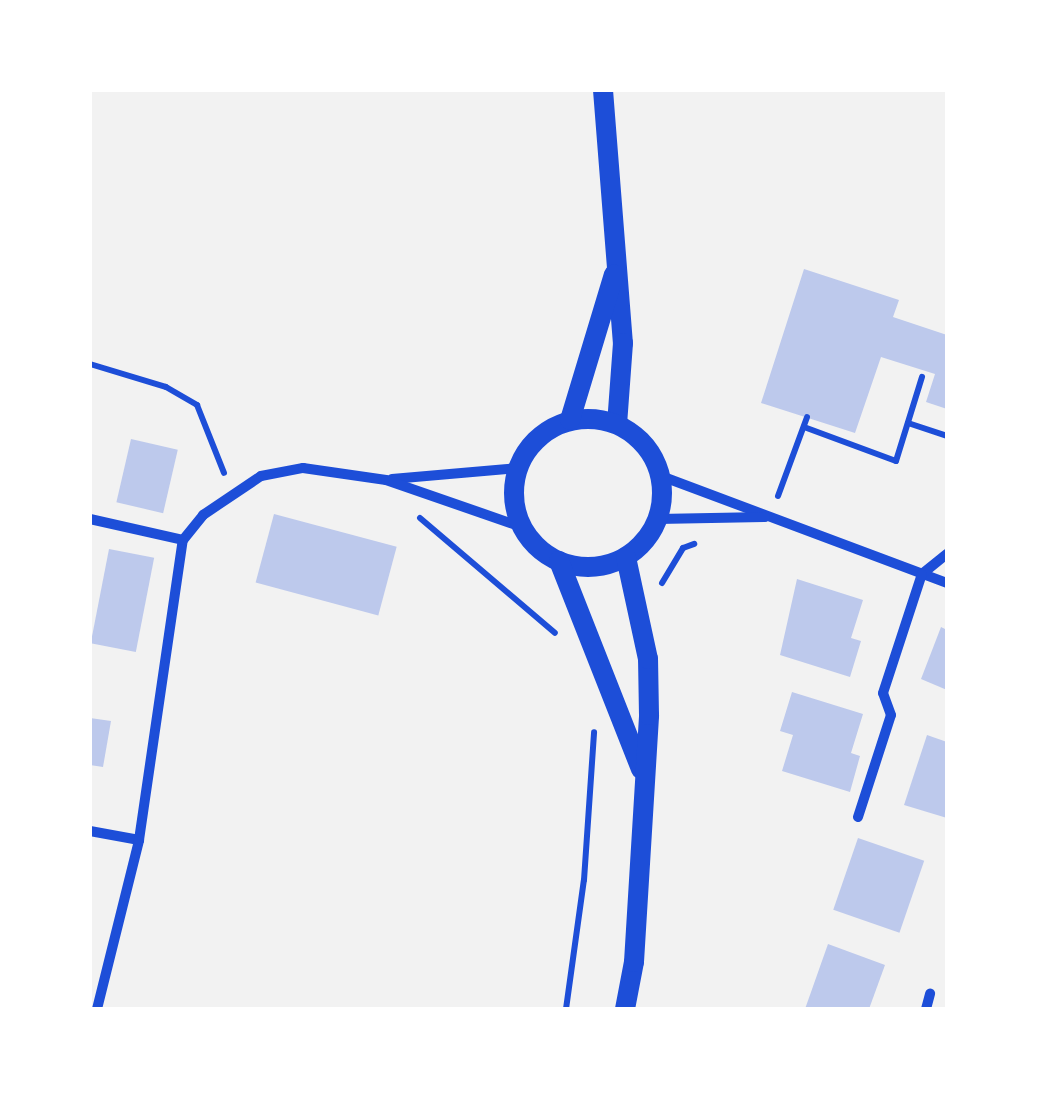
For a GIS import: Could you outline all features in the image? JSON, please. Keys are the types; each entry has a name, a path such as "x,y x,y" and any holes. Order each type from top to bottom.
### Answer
{"main road":[{"path":"603,90 623,343 617,424"},
{"path":"570,420 617,262"},
{"path":"560,561 604,566 626,558 658,520 661,476 645,444 617,424 570,420 538,438 518,468 514,498 522,527 560,561 642,771"},
{"path":"625,1009 634,962 648,715 642,634 626,558"}],"street":[{"path":"97,1009 139,840 183,540 230,492 261,476 303,468 386,480 522,527"},
{"path":"386,480 518,468"},
{"path":"661,476 947,582"},
{"path":"658,520 771,516"},
{"path":"90,520 183,540"},
{"path":"858,816 891,715 883,693 922,574 947,554"},
{"path":"90,832 139,840"},
{"path":"926,1009 930,994"}],"path":[{"path":"90,364 166,387 197,405 230,492"},
{"path":"804,427 896,461 922,378"},
{"path":"771,516 807,418"},
{"path":"908,422 947,436"},
{"path":"414,513 578,654 593,650"},
{"path":"642,634 655,628 663,580 683,548 701,541"},
{"path":"566,1009 584,880 594,725"}],"building":[{"path":"804,269 899,300 893,317 947,335 947,409 926,402 935,374 881,357 855,433 761,403"},
{"path":"131,439 178,450 163,513 116,502"},
{"path":"274,514 397,547 378,615 256,583"},
{"path":"109,549 154,558 136,652 91,643"},
{"path":"797,579 863,600 851,638 861,641 850,677 780,655"},
{"path":"941,627 947,630 947,690 921,679"},
{"path":"792,692 863,714 851,753 860,756 850,792 782,771 793,735 780,731"},
{"path":"90,718 111,721 103,767 90,765"},
{"path":"927,735 947,742 947,818 904,805"},
{"path":"858,838 924,861 899,933 833,910"},
{"path":"828,944 885,965 869,1009 805,1009"}]}
